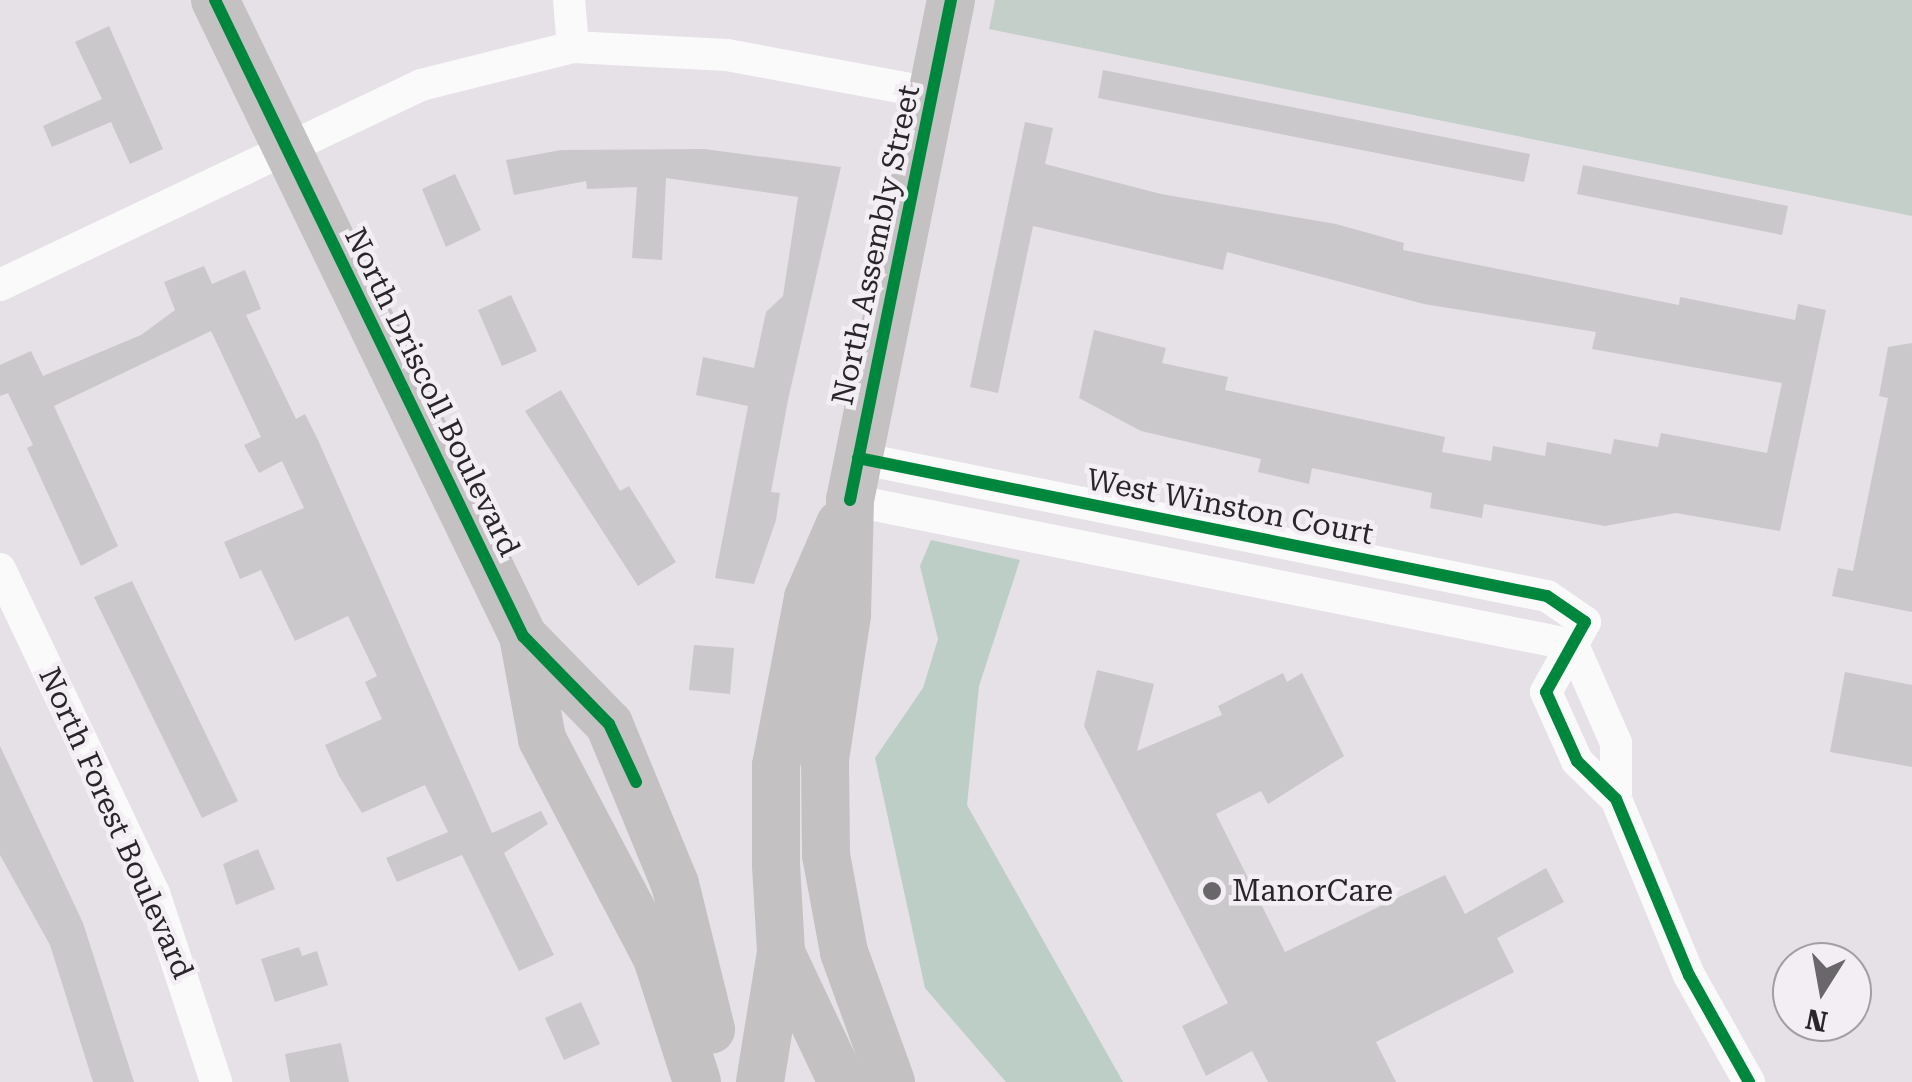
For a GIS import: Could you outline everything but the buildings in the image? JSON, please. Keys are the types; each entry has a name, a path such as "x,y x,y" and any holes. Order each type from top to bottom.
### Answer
{"main road":[{"name":"North Driscoll Boulevard","path":"214,0 523,636 542,740 658,958 698,1082"},
{"name":"North Assembly Street","path":"891,1082 844,952 826,856 825,759 847,615 854,479 950,0"},
{"name":"North Assembly Street","path":"842,1082 781,953 776,766 808,598 854,479"},
{"name":"North Driscoll Boulevard","path":"523,636 610,724 636,782 675,884 722,1082"},
{"path":"760,1082 781,953 825,759"}],"street":[{"path":"570,0 573,47"},
{"path":"0,285 283,146 421,85 573,47 727,54 932,94"},
{"path":"854,479 1098,550 1384,608 1579,634 1546,692 1577,761 1616,799 1690,975 1749,1082"},
{"name":"West Winston Court","path":"854,479 1114,510 1547,596 1579,634"},
{"name":"West Winston Court","path":"1098,550 1114,510"},
{"name":"West Winston Court","path":"1384,608 1394,565"},
{"name":"North Forest Boulevard","path":"0,570 154,893 216,1082"}],"shaded area":[{"path":"995,0 1912,0 1912,216 989,29"},
{"path":"931,540 1020,560 979,686 967,805 1123,1082 1006,1082 925,988 875,758 923,688 938,639 920,566"}],"cycle path":[{"path":"215,0 523,636 609,724 636,782"},
{"path":"850,500 951,0"},
{"path":"858,458 1547,596 1585,622 1546,692 1577,761 1616,799 1689,975 1749,1082"}],"place":[{"name":"ManorCare","path":"1212,891"}]}
